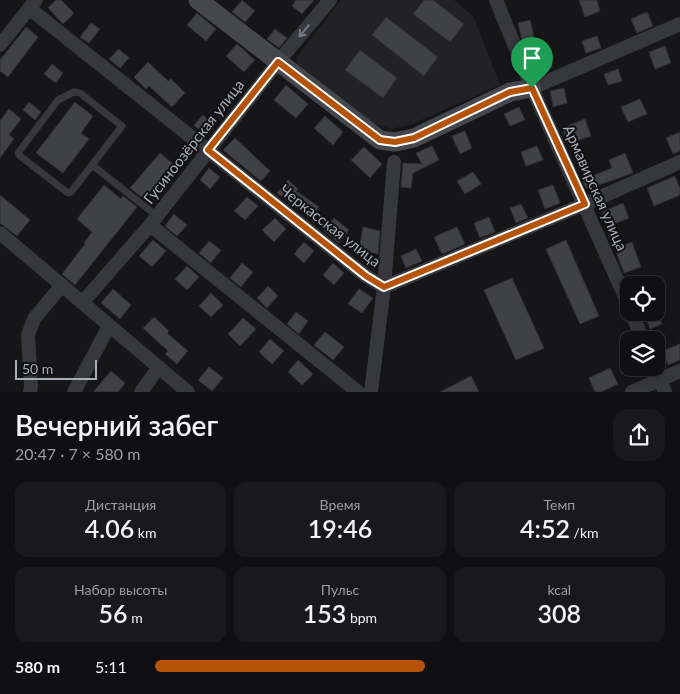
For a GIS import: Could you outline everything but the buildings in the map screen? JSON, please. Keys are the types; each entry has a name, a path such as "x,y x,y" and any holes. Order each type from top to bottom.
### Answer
{"street":[{"path":"198,0 380,140 395,142 414,138 510,92 532,88 680,24"},
{"name":"Гусиноозёрская улица","path":"82,303 154,220 278,62 330,0"},
{"name":"Армавирская улица","path":"496,0 532,88 620,285"},
{"path":"0,45 33,4"},
{"name":"Черкасская улица","path":"33,4 208,150 366,276 384,287 585,204 680,162"},
{"path":"371,392 384,287 394,162"},
{"path":"154,220 358,392"},
{"path":"0,233 188,392"},
{"path":"30,392 28,335 34,319 62,285"},
{"path":"74,392 109,326"},
{"path":"141,392 159,367"},
{"path":"632,392 680,371"}],"lane":[{"path":"77,91 122,126 92,165 72,192 68,193 20,156 18,152 58,100 77,91"},
{"path":"92,165 154,220"}],"shaded area":[{"path":"341,0 454,0 473,16 500,85 410,125 391,129 366,121 298,69 296,58"}],"route":[{"path":"278,62 380,140 395,142 414,138 510,92 532,88 585,204 384,287 366,276 208,150 278,62"}]}
